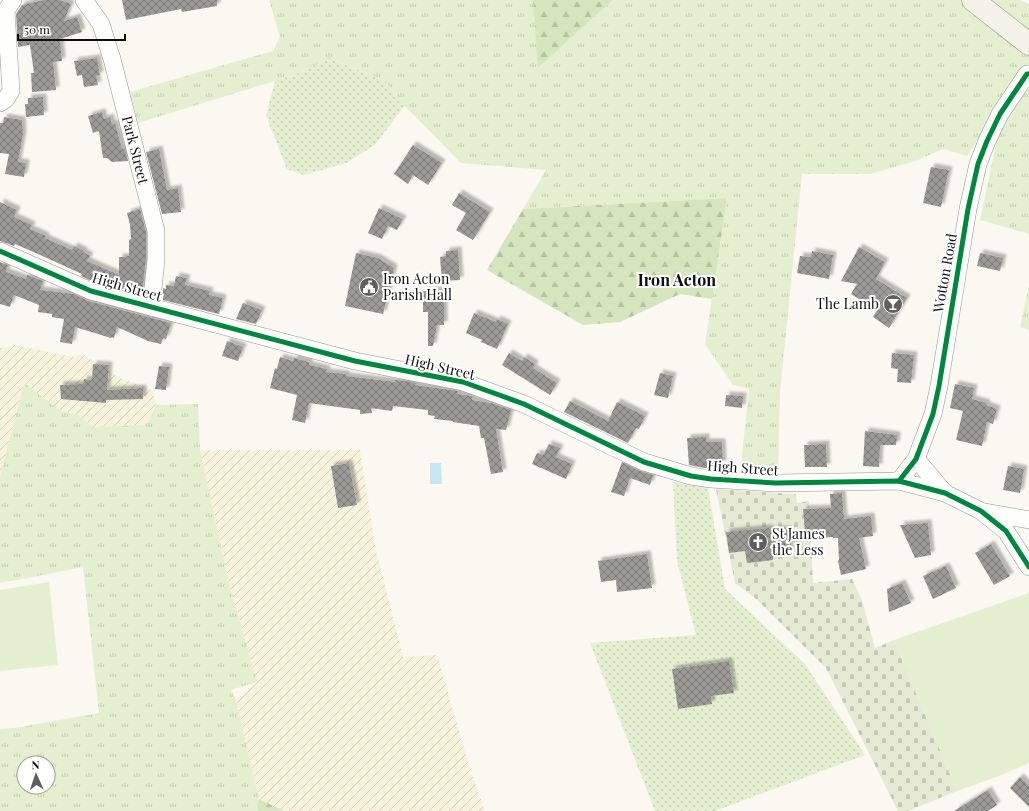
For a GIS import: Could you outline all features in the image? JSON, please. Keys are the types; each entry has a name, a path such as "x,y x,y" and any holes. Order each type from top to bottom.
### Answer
{"main road":[{"path":"973,0 1029,44"}],"street":[{"path":"0,103 6,100 11,91 6,11 13,0"},
{"name":"Park Street","path":"84,0 100,24 112,59 156,230 156,260 151,307"},
{"name":"Wotton Road","path":"899,481 916,459 933,414 939,386 968,209 978,164 1000,114 1027,74 1029,74"},
{"name":"High Street","path":"0,251 91,290 151,307 355,361 463,382 524,404 644,462 691,476 711,479 776,483 899,481 945,494 981,511"},
{"path":"916,459 945,494"},
{"path":"981,511 1029,520"},
{"path":"981,511 1006,531 1026,555"}],"shaded area":[{"path":"15,345 73,357 82,354 120,378 153,390 156,405 146,425 93,427 77,414 61,411 24,383 0,477 0,347 3,348"},
{"path":"200,450 360,450 376,551 403,657 437,655 471,772 485,811 284,811 259,799 236,700 257,682 229,583"}],"green space":[{"path":"269,0 533,0 539,67 613,0 1019,0 1029,4 1029,234 980,220 996,144 983,132 967,156 943,149 918,160 870,174 802,174 780,392 778,475 740,474 749,389 733,385 705,344 727,198 523,209 546,170 461,163 400,101 385,81 330,58 297,74 138,123 130,92 273,51 280,37"},
{"path":"533,0 613,0 538,68"},
{"path":"329,58 385,81 405,105 375,145 346,163 304,175 287,169 266,116 275,81 297,74"},
{"path":"727,198 712,299 680,294 620,322 583,325 487,270 523,209"},
{"path":"1029,286 1029,330 1020,327"},
{"path":"24,383 61,411 77,414 93,427 146,425 156,405 198,404 200,450 229,583 257,682 231,690 236,700 259,799 257,807 258,811 0,811 0,729 15,728 99,713 83,567 0,583 0,477"},
{"path":"673,482 708,488 725,589 805,664 865,755 715,811 655,811 590,643 696,635 677,561"},
{"path":"716,489 796,494 797,503 809,501 813,583 852,579 862,600 875,648 894,640 957,791 908,811 898,811 826,668 755,598 735,583"},
{"path":"49,582 58,665 0,671 0,590"},
{"path":"1029,593 1029,763 999,776 957,791 894,640"},
{"path":"259,799 284,811 258,811 257,807"}],"water":[{"path":"430,463 441,463 442,484 430,484"}],"building":[{"path":"44,0 60,0 71,4 64,21 77,17 82,32 60,39 62,61 53,62 56,90 32,92 31,73 34,73 30,45 18,47 16,14 22,5"},
{"path":"122,0 217,0 217,6 182,12 181,9 126,20"},
{"path":"97,58 100,75 96,76 98,85 84,87 82,75 77,76 74,61"},
{"path":"43,97 44,115 26,117 25,104 28,104 28,98"},
{"path":"102,112 104,119 110,117 112,124 115,123 122,149 125,149 128,161 112,162 107,158 103,158 99,131 93,133 88,116"},
{"path":"4,117 22,120 23,134 18,162 26,163 24,177 5,174 9,154 0,153 0,123 3,123"},
{"path":"413,145 442,163 428,185 413,175 408,184 394,174"},
{"path":"159,149 167,190 178,188 181,212 162,214 146,152"},
{"path":"931,167 949,170 941,207 923,203"},
{"path":"459,193 490,212 473,240 456,230 466,213 452,205"},
{"path":"0,202 17,210 14,217 32,225 30,229 46,236 45,238 72,250 74,246 84,251 83,252 90,256 87,261 119,275 119,257 129,256 129,240 131,239 127,213 140,209 146,232 146,259 142,293 94,282 81,276 82,274 38,254 15,244 14,246 0,241"},
{"path":"379,208 403,219 397,230 388,226 382,239 368,233"},
{"path":"859,247 885,262 876,279 907,298 889,328 873,317 877,310 851,294 857,284 841,281"},
{"path":"458,250 460,280 442,281 440,257 446,256 446,251"},
{"path":"812,251 833,255 829,279 797,273 800,256 811,257"},
{"name":"Iron Acton Parish Hall","path":"356,253 378,258 394,268 383,314 345,306"},
{"path":"980,253 1003,258 1000,271 977,266"},
{"path":"0,262 8,265 6,272 26,279 27,275 43,281 40,290 74,294 88,301 171,323 166,339 163,338 161,344 148,341 117,327 114,338 111,338 75,327 72,344 60,342 64,319 52,317 52,314 38,312 39,305 14,295 10,307 0,304"},
{"path":"176,276 187,278 185,285 210,291 209,295 223,298 219,314 163,300 163,288 166,289 166,285 174,286"},
{"path":"444,290 444,325 437,325 433,346 428,346 428,312 423,312 423,291"},
{"path":"243,303 262,310 256,324 236,319"},
{"path":"474,313 496,322 497,319 508,324 497,349 466,333"},
{"path":"227,341 243,347 238,361 222,356"},
{"path":"509,353 522,361 524,357 535,364 533,368 557,383 550,395 502,365"},
{"path":"892,353 914,355 911,383 897,382 898,369 891,368"},
{"path":"280,357 293,361 294,358 309,362 309,365 327,369 326,372 346,374 346,376 395,382 395,380 407,381 416,383 415,385 458,391 457,394 472,396 472,400 491,403 511,410 506,430 496,429 503,472 491,474 484,438 481,438 479,426 434,419 435,416 428,415 428,410 393,406 392,411 371,408 372,413 360,414 360,410 309,403 305,423 292,420 297,395 270,388 275,368 277,369"},
{"path":"93,364 109,365 107,390 143,388 143,399 106,400 106,403 61,399 60,385 83,384 84,379 92,380"},
{"path":"159,366 169,367 166,390 155,389"},
{"path":"660,373 673,376 668,398 654,395"},
{"path":"955,384 974,388 972,399 987,403 986,405 997,409 993,424 987,422 982,446 956,440 963,411 950,408"},
{"path":"726,395 743,396 742,408 725,406"},
{"path":"570,401 608,421 617,402 645,416 639,429 636,428 628,443 564,412"},
{"path":"865,431 897,435 896,445 880,445 879,467 863,466"},
{"path":"706,437 706,442 722,442 723,464 710,465 710,469 689,465 687,438"},
{"path":"549,444 560,448 556,457 572,464 566,479 532,464 537,453 543,455"},
{"path":"826,444 827,467 805,467 804,445"},
{"path":"622,462 640,471 653,475 650,485 630,478 624,496 611,492"},
{"path":"349,463 357,505 338,508 331,466"},
{"path":"1008,466 1024,469 1020,493 1003,490"},
{"path":"842,493 844,519 871,516 873,536 859,538 866,569 841,575 838,561 838,538 817,538 816,533 805,533 803,509 831,508 830,494"},
{"path":"928,523 931,555 915,558 900,525"},
{"name":"St James the Less","path":"769,528 770,530 787,529 790,553 773,556 773,560 747,563 745,551 729,553 726,532"},
{"path":"991,544 1010,576 994,585 975,553"},
{"path":"647,554 652,588 617,592 616,580 601,582 598,561"},
{"path":"946,566 956,588 933,599 923,576"},
{"path":"902,583 911,603 889,612 887,589"},
{"path":"729,661 734,693 711,696 712,704 678,709 672,669"},
{"path":"1020,777 1029,786 1029,807 1010,788"},
{"path":"988,790 997,805 988,811 954,811"}],"cycle path":[{"path":"899,481 916,459 933,414 939,386 968,209 978,164 1000,114 1027,74 1029,74"},
{"path":"0,251 91,291 355,361 463,382 524,404 644,462 691,476 711,479 776,483 899,481 945,493 981,511 1006,531 1029,567"}],"place":[{"name":"Iron Acton Parish Hall","path":"369,287"},
{"name":"The Lamb","path":"893,304"},
{"name":"St James the Less","path":"758,542"}],"district":[{"name":"Iron Acton","path":"677,280"}]}
